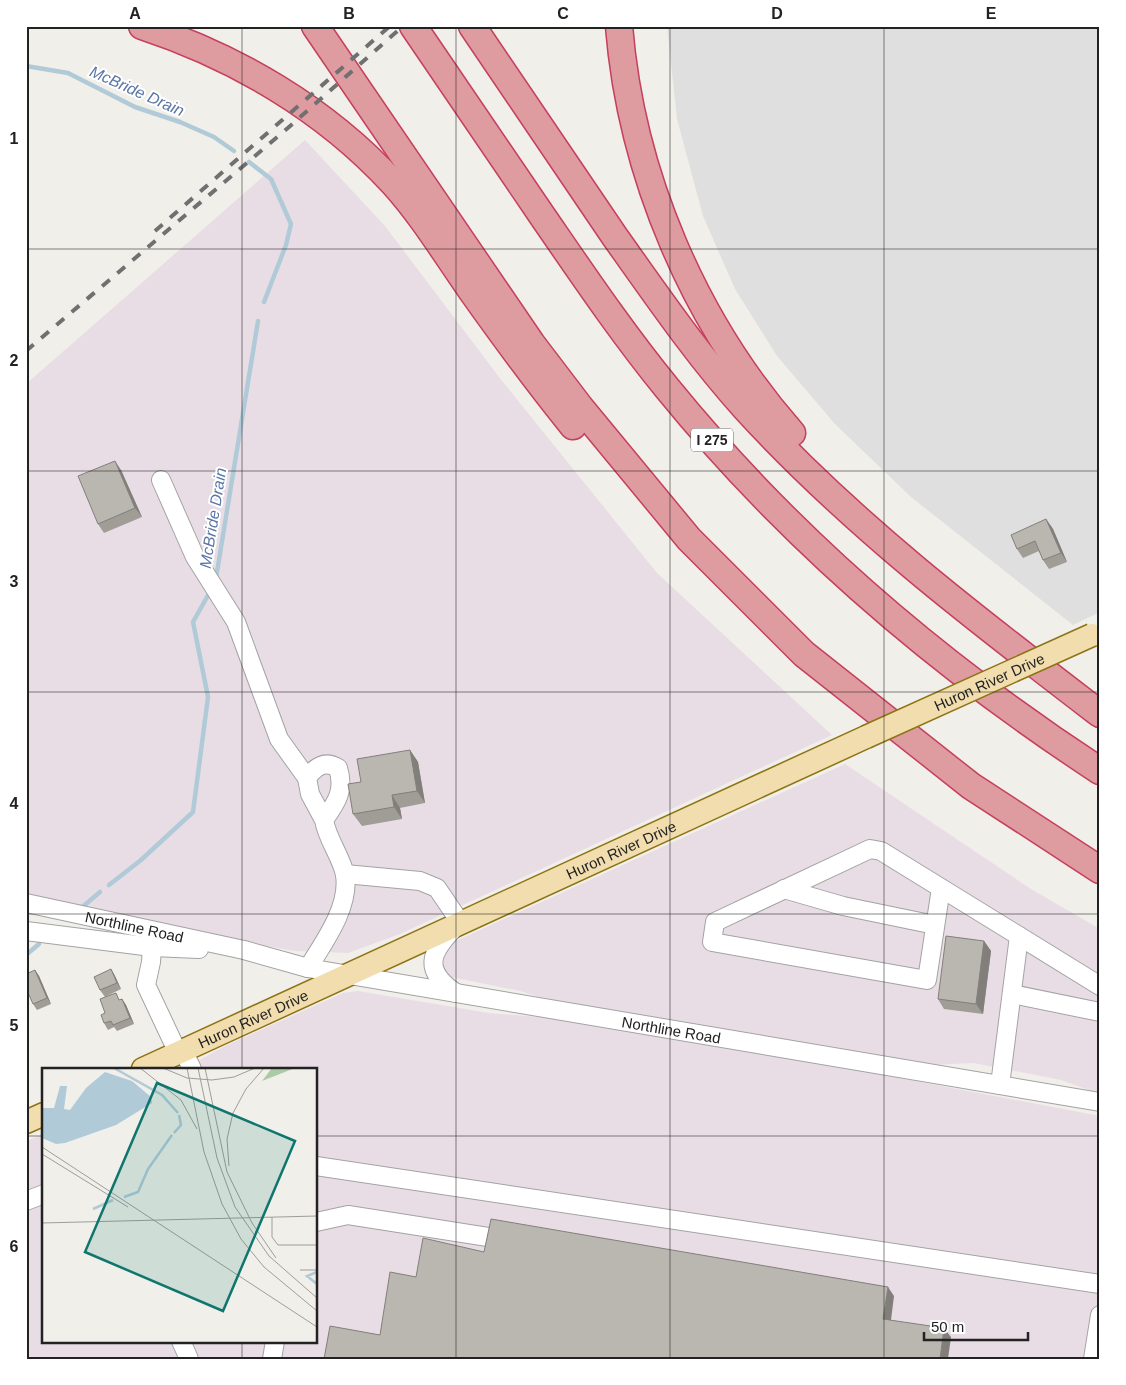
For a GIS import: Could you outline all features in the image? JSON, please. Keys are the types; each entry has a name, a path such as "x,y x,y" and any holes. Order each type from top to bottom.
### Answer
{"highway":[{"path":"142,26 217,54 264,80 293,97 354,147 392,182 424,222 531,373 584,440 635,474"},
{"path":"315,26 532,344 689,539 804,654 971,786 1100,870"},
{"name":"I 275","path":"413,26 606,309 668,389 723,453 794,527 846,577 907,630 1020,717 1100,770"},
{"path":"472,26 661,302 712,369 793,457 860,520 941,588 1100,714"},
{"path":"619,26 630,105 639,147 664,221 704,306 730,350 772,411 845,491 921,560 941,588"}],"main road":[{"name":"Huron River Drive","path":"146,1068 184,1057 348,975 460,922 1096,634"},
{"path":"26,1122 42,1115"}],"street":[{"path":"161,480 195,557 236,622 279,739 307,778 310,794 324,820 326,832 345,874 343,900 326,938 308,968"},
{"path":"307,778 313,770 321,765 331,764 338,768 342,781 340,794 324,820"},
{"path":"941,888 927,980 712,942 715,922 870,849 882,851 1100,986"},
{"path":"345,874 420,881 437,888 460,922 436,948 433,961 440,980 457,993"},
{"path":"784,889 843,906 936,925"},
{"name":"Northline Road","path":"26,903 244,950 308,968 1100,1102"},
{"name":"Northline Road","path":"26,931 152,947 244,950"},
{"path":"1000,1085 1019,936"},
{"path":"152,947 152,962 146,985 184,1057"},
{"path":"1012,994 1100,1012"},
{"path":"318,1166 1100,1284"},
{"path":"26,1202 42,1195"},
{"path":"318,1222 348,1215 488,1237"},
{"path":"1093,1359 1100,1315"},
{"path":"181,1342 189,1359"},
{"path":"272,1359 276,1342"}],"shaded area":[{"path":"667,26 1100,26 1100,612 1073,625 911,497 835,424 777,356 735,289 703,216 677,119"},
{"path":"305,140 385,226 499,377 657,573 832,735 400,934 348,953 295,951 26,903 26,384"},
{"path":"845,764 1031,889 1100,929 1100,1094 1061,1080 973,1063 932,1065 549,1000 520,991 451,977 445,974 442,969 442,960 448,945"},
{"path":"358,991 489,1013 553,1018 810,1061 1100,1116 1100,1359 26,1359 26,1141 42,1135 42,1342 318,1342 318,1068 185,1068 225,1046 343,993"}],"building":[{"path":"115,461 135,508 98,524 78,476"},
{"path":"1046,519 1061,553 1043,560 1035,541 1017,549 1011,535"},
{"path":"410,750 417,791 392,795 394,807 353,814 348,784 361,782 357,759"},
{"path":"946,936 984,941 976,1004 938,999"},
{"path":"111,969 117,983 100,990 94,977"},
{"path":"35,970 47,998 33,1004 26,988 26,974"},
{"path":"116,993 119,1000 122,999 130,1018 113,1025 111,1021 104,1023 101,1015 105,1013 100,999"},
{"path":"491,1219 888,1287 883,1319 944,1328 940,1359 324,1359 330,1326 380,1335 390,1272 416,1277 423,1238 484,1252"}],"waterway":[{"name":"McBride Drain","path":"26,66 68,73 135,107 180,122 214,137 234,151"},
{"name":"McBride Drain","path":"249,162 271,179 291,224 286,245 264,302"},
{"name":"McBride Drain","path":"216,578 258,321"},
{"name":"McBride Drain","path":"109,885 141,860 193,812 208,697 193,622 211,590"},
{"name":"McBride Drain","path":"80,909 100,892"},
{"name":"McBride Drain","path":"26,955 39,944"}],"railway":[{"path":"155,231 390,26"},
{"path":"26,351 289,127 403,26"}]}
